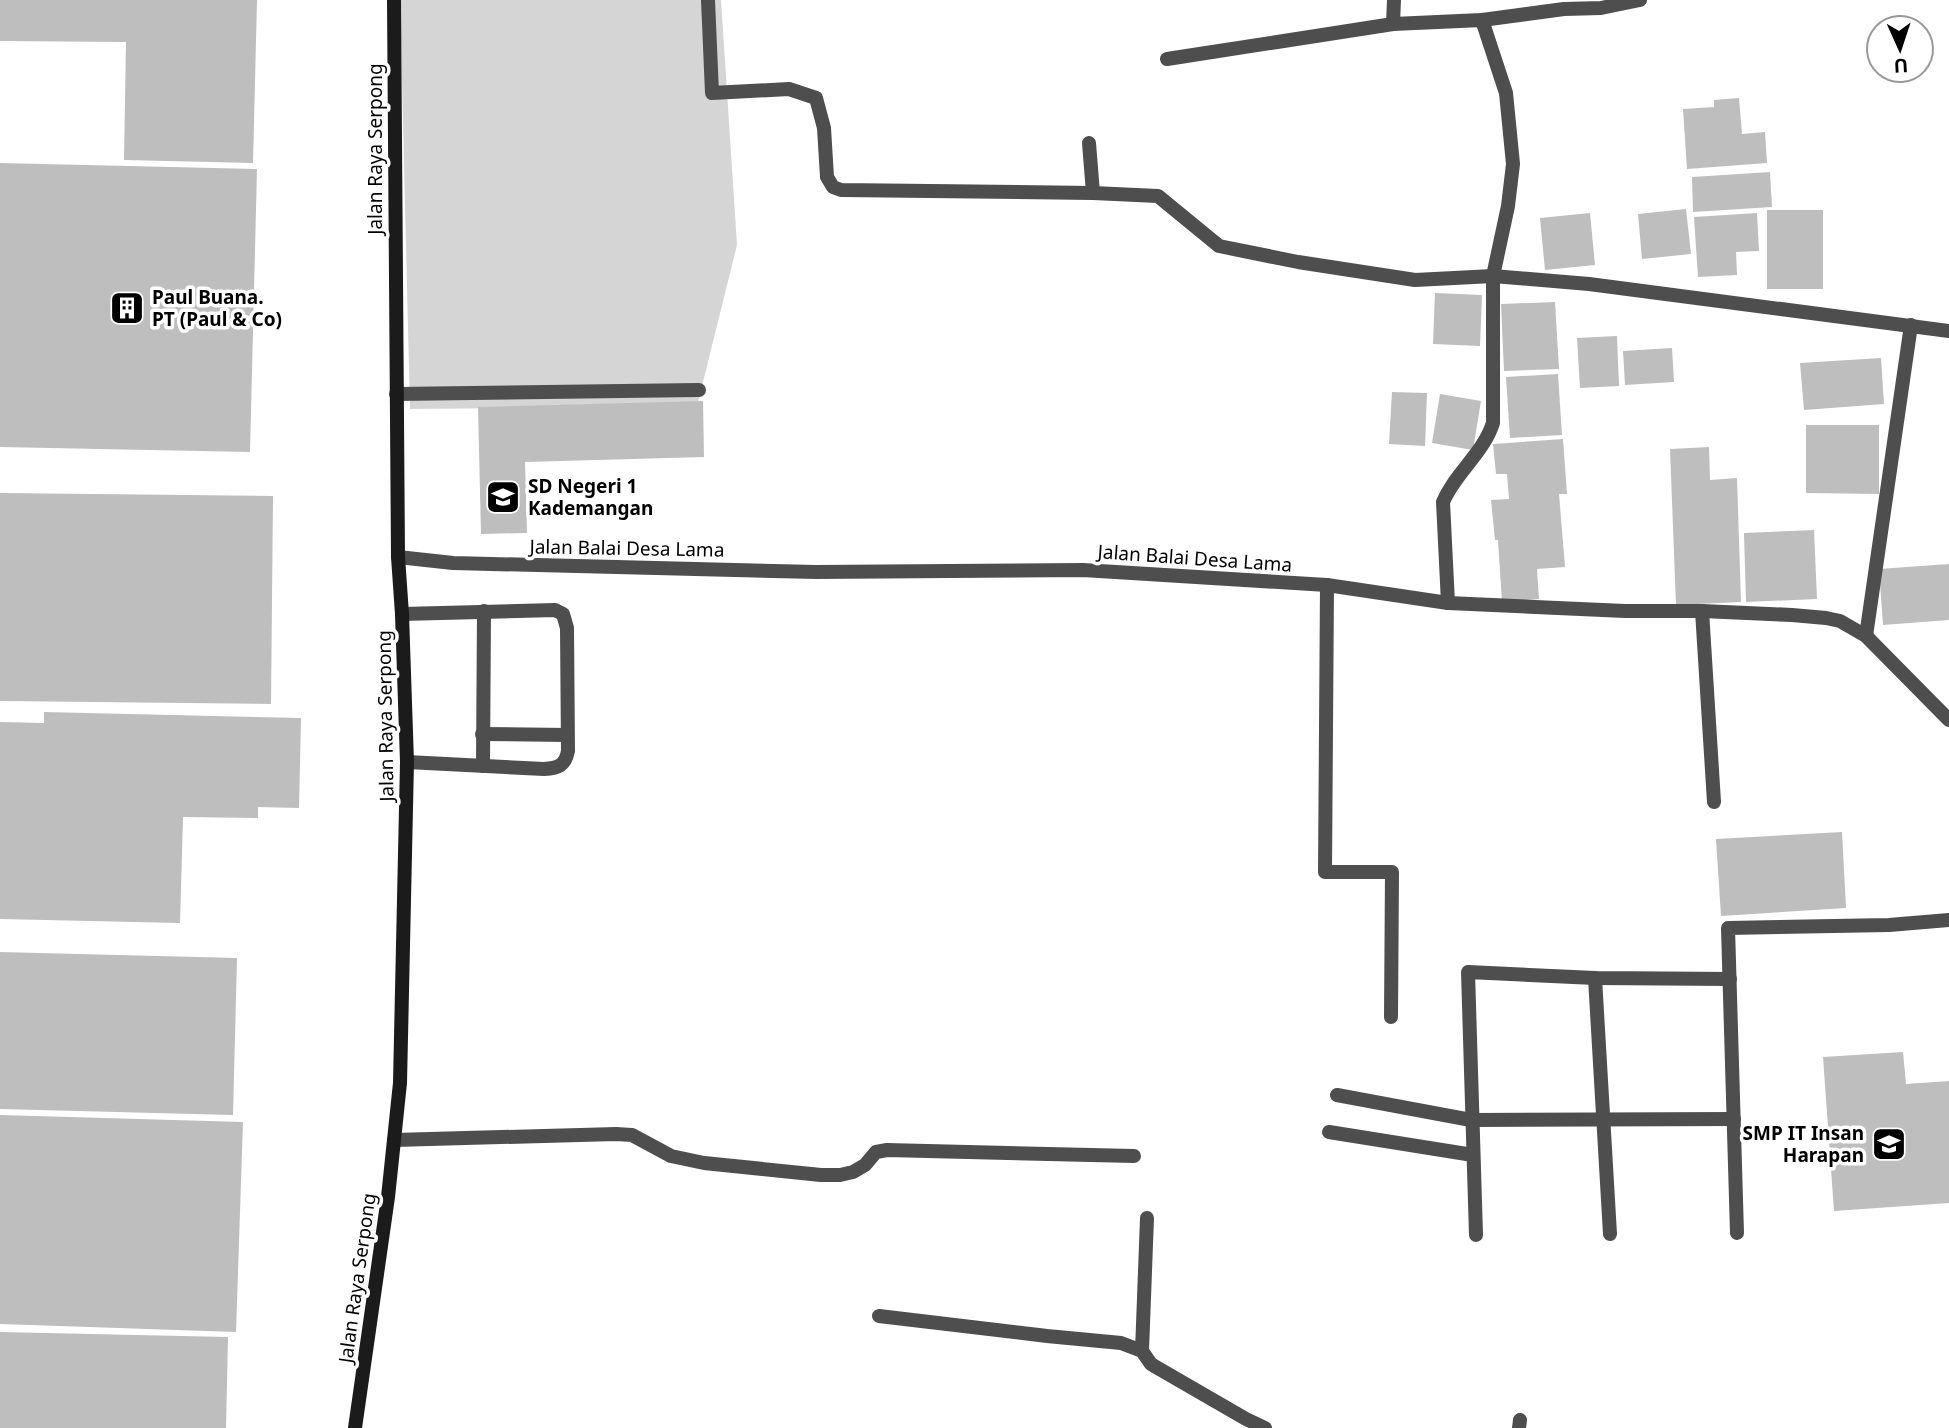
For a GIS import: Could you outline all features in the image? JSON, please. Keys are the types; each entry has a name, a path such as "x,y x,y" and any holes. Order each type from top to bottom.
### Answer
{"main road":[{"name":"Jalan Raya Serpong","path":"355,1428 388,1197 400,1083 407,762 398,557 394,0"}],"street":[{"path":"708,0 712,93 789,89 816,98 824,128 827,177 833,187 849,191 1093,192 1158,196 1219,246 1298,262 1415,280 1493,276 1589,284 1949,331"},
{"path":"1393,24 1394,0"},
{"path":"1167,59 1393,24 1482,20 1564,9 1601,8 1640,0"},
{"path":"1448,603 1443,502 1449,488 1479,451 1493,423 1493,276 1508,206 1513,164 1506,93 1482,20"},
{"path":"1089,143 1093,192"},
{"path":"1866,636 1911,325"},
{"path":"396,394 699,390"},
{"name":"Jalan Balai Desa Lama","path":"398,557 453,563 816,572 1083,570 1327,585 1448,603 1826,618 1840,621 1866,636 1949,720"},
{"path":"1327,585 1325,872 1392,872 1391,1017"},
{"path":"402,614 555,610 562,614 567,628 566,760 558,767 544,769 407,762"},
{"path":"482,766 484,611"},
{"path":"1702,611 1714,802"},
{"path":"482,734 567,734"},
{"path":"1737,1233 1728,928 1889,925 1949,920"},
{"path":"1476,1235 1468,972 1595,978 1730,979"},
{"path":"1595,978 1610,1234"},
{"path":"1336,1095 1471,1120 1734,1119"},
{"path":"1329,1132 1473,1155"},
{"path":"394,1140 624,1134 639,1138 671,1156 704,1163 821,1175 853,1172 865,1165 876,1152 887,1150 1134,1156"},
{"path":"1147,1218 1143,1351 1151,1364 1265,1428"},
{"path":"879,1316 1121,1343 1143,1351"}],"shaded area":[{"path":"400,0 721,0 737,245 697,406 410,409"}],"building":[{"path":"0,0 257,0 253,163 124,160 126,42 0,41"},
{"path":"1739,98 1742,134 1765,132 1767,163 1687,169 1683,109 1714,107 1714,100"},
{"name":"Paul Buana. PT (Paul & Co)","path":"0,163 257,169 250,452 0,447"},
{"path":"1770,172 1772,207 1693,212 1692,177"},
{"path":"1686,209 1691,254 1642,259 1638,214"},
{"path":"1767,210 1823,210 1823,289 1767,289"},
{"path":"1590,213 1595,265 1545,270 1540,218"},
{"path":"1757,213 1759,251 1736,252 1737,275 1698,277 1694,217"},
{"path":"1435,293 1482,295 1480,346 1433,344"},
{"path":"1555,302 1559,369 1504,371 1501,304"},
{"path":"1617,336 1619,386 1580,388 1577,338"},
{"path":"1672,348 1674,382 1625,385 1623,351"},
{"path":"1881,358 1884,404 1804,410 1800,363"},
{"path":"1558,374 1562,435 1510,438 1506,377"},
{"path":"1392,392 1427,393 1425,446 1389,444"},
{"path":"1440,394 1481,401 1473,450 1432,443"},
{"name":"SD Negeri 1 Kademangan","path":"703,401 704,457 525,462 527,533 481,534 478,407"},
{"path":"1806,425 1879,425 1879,494 1806,493"},
{"path":"1563,439 1567,494 1559,494 1565,567 1537,569 1539,599 1502,602 1498,540 1495,540 1491,500 1509,499 1507,474 1496,474 1493,444"},
{"path":"1709,447 1710,480 1737,478 1741,602 1676,605 1670,449"},
{"path":"0,493 273,496 271,704 0,701"},
{"path":"1814,530 1817,599 1746,602 1744,533"},
{"path":"1949,564 1949,620 1883,625 1879,569"},
{"path":"44,712 301,718 299,808 258,807 258,818 183,817 180,923 0,919 0,722 44,723"},
{"path":"1842,832 1846,908 1721,916 1716,839"},
{"path":"0,952 237,958 233,1115 0,1109"},
{"name":"SMP IT Insan Harapan","path":"1903,1052 1906,1084 1949,1081 1949,1203 1834,1211 1823,1057"},
{"path":"0,1115 243,1122 236,1332 0,1324"},
{"path":"0,1332 228,1337 226,1428 0,1428"}],"place":[{"name":"Paul Buana. PT (Paul & Co)","path":"127,308"},
{"name":"SD Negeri 1 Kademangan","path":"503,497"},
{"name":"SMP IT Insan Harapan","path":"1889,1144"}]}
